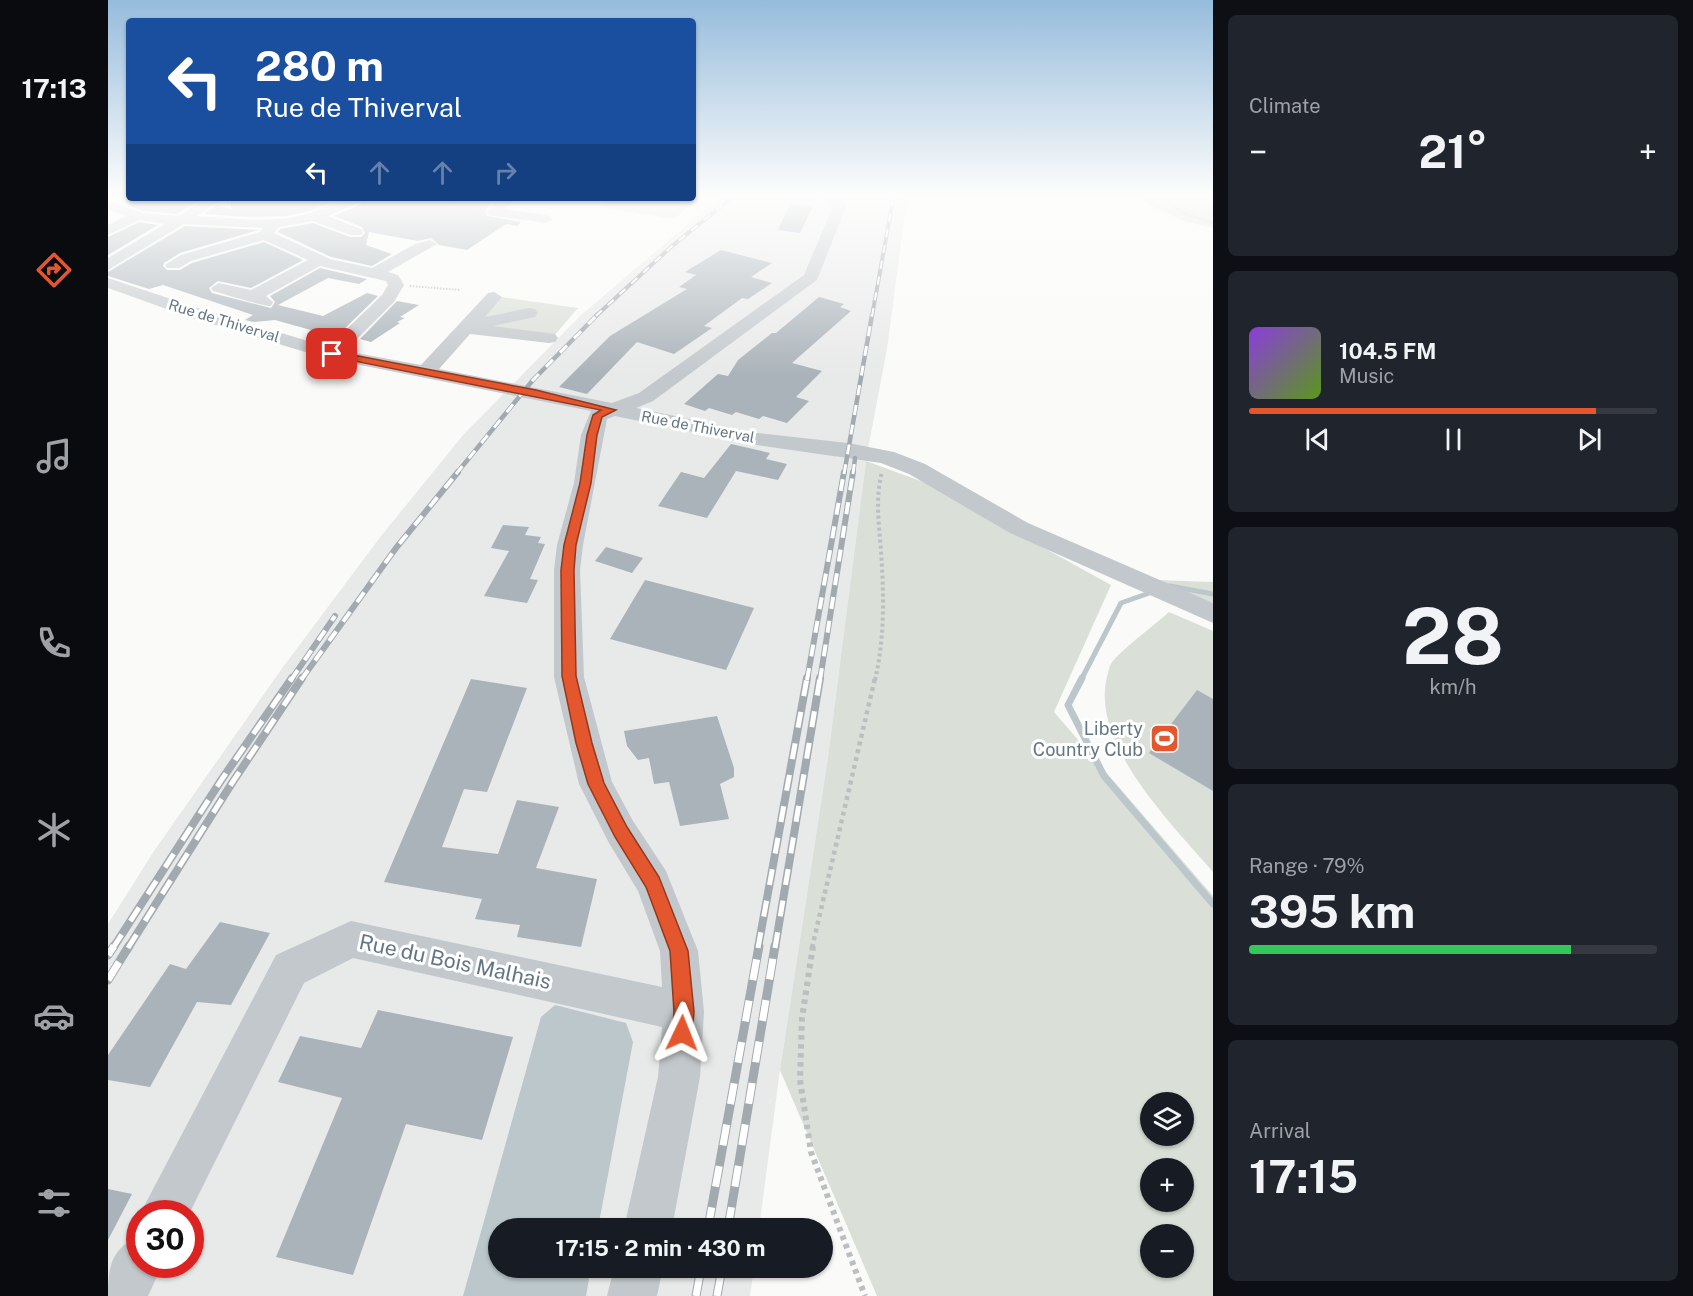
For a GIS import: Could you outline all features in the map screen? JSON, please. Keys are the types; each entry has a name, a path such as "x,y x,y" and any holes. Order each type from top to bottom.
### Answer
{"street":[{"path":"108,265 126,254"},
{"path":"174,265 196,254"},
{"path":"310,254 319,260 392,278 396,285 388,298 332,354"},
{"path":"375,273 407,254"},
{"path":"650,1218 679,1077 684,1012 679,951 653,883 621,832 596,784 584,743 569,676 567,570 570,545 598,415 646,397 811,277 820,254"},
{"path":"219,288 259,299 319,260"},
{"name":"Rue de Thiverval","path":"108,283 192,312 332,354 757,439 886,457 917,469 1019,528 1213,614"},
{"path":"425,372 494,297"},
{"path":"466,328 529,313"},
{"path":"466,328 549,338"},
{"name":"Rue du Bois Malhais","path":"171,1200 290,969 351,939 684,1012"},
{"path":"121,1296 130,1278"},
{"path":"632,1296 636,1278"}],"path":[{"path":"396,285 460,290"},
{"path":"865,1296 811,1152 800,1080 802,1018 809,962 880,658 884,629 884,598 877,489 886,457"}],"shaded area":[{"path":"652,254 900,254 887,349 868,449 838,445 836,457 866,461 828,757 780,1070 760,1218 488,1218 488,1278 753,1278 750,1296 108,1296 108,924 154,851 283,667 381,536 464,434 580,316"},
{"path":"501,297 578,308 553,337 489,327 479,317"},
{"path":"866,461 926,483 1111,585 1054,712 1213,896 1213,1296 877,1296 780,1070 828,757"},
{"path":"1155,580 1213,582 1213,614"},
{"name":"Liberty Country Club","path":"1169,612 1213,631 1213,872 1157,807 1139,782 1123,756 1111,729 1105,703 1107,677 1111,664"},
{"path":"555,1005 626,1023 633,1042 600,1218 488,1218 488,1278 589,1278 586,1296 463,1296 541,1017"}],"building":[{"path":"137,254 178,254 163,266 167,270 180,270 192,263 221,254 291,254 303,260 251,288 218,281 209,288 212,293 271,308 275,302 270,296 320,268 367,279 359,284 328,278 278,305 323,316 367,293 378,296 339,334 331,332 325,334 275,320 253,322 245,320 253,315 163,285 149,289 108,276 108,272"},
{"path":"326,254 391,254 372,266"},
{"path":"714,254 739,254 772,263 751,277 772,283 748,299 742,298 704,326 712,328 674,354 637,342 587,394 559,387 610,336 687,289 679,287 696,275 685,272"},
{"path":"819,297 844,304 840,307 851,311 792,363 822,371 796,397 809,401 787,423 763,416 759,419 736,412 732,415 709,408 705,411 684,404 718,374 728,376 738,360 772,333 776,333"},
{"path":"397,301 419,305 400,317 405,318 397,322 400,323 371,342 360,339"},
{"path":"731,444 770,453 766,459 787,464 778,480 736,471 707,518 658,506 681,472 704,478"},
{"path":"503,525 529,527 525,535 541,537 538,543 545,544 530,579 538,580 527,603 484,596 509,551 491,548"},
{"path":"606,547 643,558 632,573 595,561"},
{"path":"645,580 754,608 726,670 610,639"},
{"path":"471,679 527,688 487,792 464,789 442,847 498,854 517,800 559,807 536,868 597,879 581,947 517,937 520,925 475,919 482,899 384,882"},
{"path":"1197,690 1213,699 1213,791 1149,753"},
{"path":"717,716 734,768 734,777 720,784 729,819 680,826 669,782 654,784 649,758 638,760 627,746 624,731"},
{"path":"220,922 270,933 231,1005 197,1002 150,1087 108,1080 108,1055 170,964 186,969"},
{"path":"378,1010 513,1037 482,1140 406,1124 353,1275 276,1257 342,1098 278,1082 300,1036 361,1048"},
{"path":"108,1189 132,1194 129,1200 126,1200 126,1206 108,1240"}],"waterway":[{"path":"1170,586 1213,594"},
{"path":"1081,680 1121,603 1155,591"},
{"path":"1082,678 1068,705 1104,776 1213,904"}],"railway":[{"path":"596,316 663,254"},
{"path":"872,316 883,254"},
{"path":"844,474 872,315"},
{"path":"456,474 533,380 596,316"},
{"path":"853,474 855,458"},
{"path":"301,680 396,548 458,472"},
{"path":"807,680 844,472"},
{"path":"820,680 853,472"},
{"path":"291,680 335,616"},
{"path":"113,948 222,779 292,678"},
{"path":"128,948 232,783 302,678"},
{"path":"758,948 807,678"},
{"path":"775,948 820,678"},
{"path":"108,955 114,946"},
{"path":"108,980 129,946"},
{"path":"710,1218 759,946"},
{"path":"730,1218 775,946"},
{"path":"696,1296 699,1278"},
{"path":"717,1296 720,1278"}],"place":[{"name":"Liberty Country Club","path":"1164,739"}],"route":[{"path":"332,354 612,410 598,415 570,545 567,570 569,676 596,784 621,832 653,883 679,951 684,1012 682,1033"}]}
